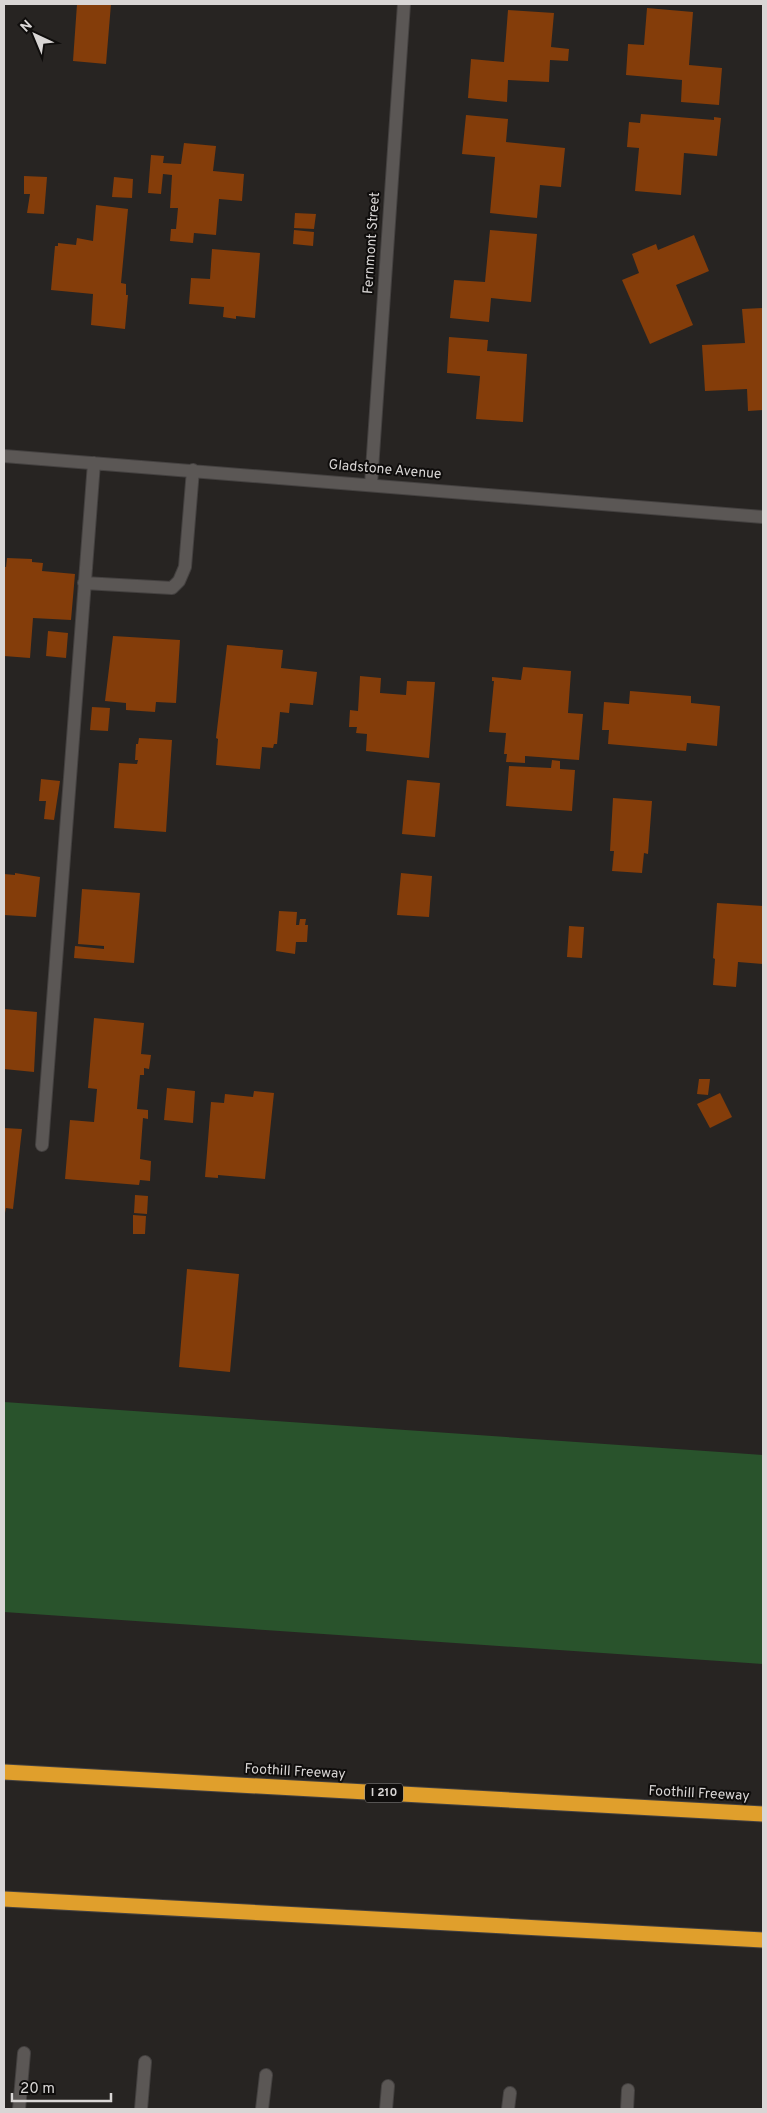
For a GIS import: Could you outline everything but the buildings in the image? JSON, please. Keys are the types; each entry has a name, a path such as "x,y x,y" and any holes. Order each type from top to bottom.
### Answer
{"highway":[{"name":"Foothill Freeway","path":"4,1772 763,1814"},
{"path":"4,1899 763,1940"}],"street":[{"name":"Fernmont Street","path":"370,484 404,4"},
{"name":"Gladstone Avenue","path":"4,456 763,517"},
{"path":"42,1145 94,463"},
{"path":"84,583 172,588 180,581 185,567 193,470"},
{"path":"20,2109 24,2053"},
{"path":"141,2109 145,2062"},
{"path":"262,2109 266,2075"},
{"path":"386,2109 388,2086"},
{"path":"626,2109 628,2090"},
{"path":"508,2109 510,2093"}],"green space":[{"path":"4,1402 763,1455 763,1664 4,1612"}]}
